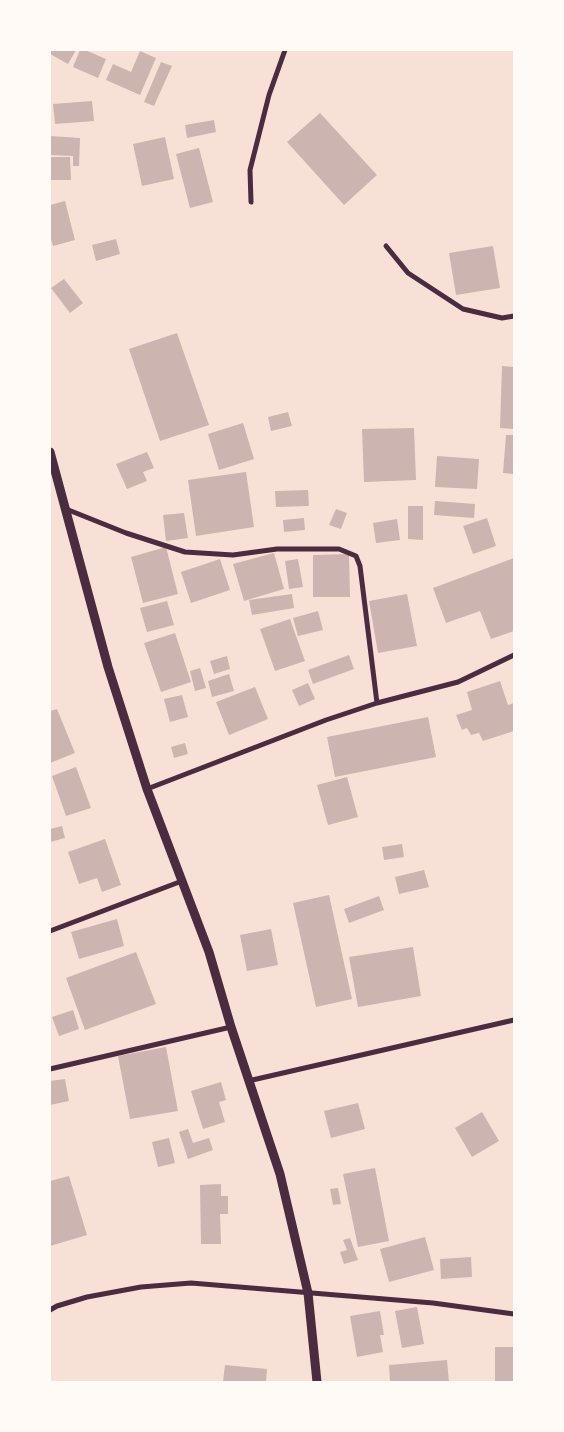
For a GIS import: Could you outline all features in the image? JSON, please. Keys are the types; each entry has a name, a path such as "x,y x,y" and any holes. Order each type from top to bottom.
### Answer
{"street":[{"path":"251,202 250,170 258,147 269,95 286,50"},
{"path":"386,246 408,273 463,309 502,318 514,316"},
{"path":"50,452 108,667 147,789 209,952 231,1027 280,1174 308,1293 318,1382"},
{"path":"66,509 126,533 185,552 233,555 277,549 339,549 356,556 360,566 377,703"},
{"path":"147,789 326,720 377,703 458,682 514,655"},
{"path":"50,931 182,882"},
{"path":"248,1080 514,1020"},
{"path":"50,1068 231,1027"},
{"path":"50,1310 87,1296 140,1287 191,1283 433,1303 514,1314"}],"building":[{"path":"50,50 76,50 68,64 50,54"},
{"path":"80,50 85,50 106,59 98,78 73,67"},
{"path":"140,51 156,58 140,95 106,80 113,64 131,72"},
{"path":"161,62 172,66 154,106 144,102"},
{"path":"92,101 94,121 55,124 53,104"},
{"path":"320,113 377,175 344,205 287,142"},
{"path":"214,120 216,132 187,138 185,125"},
{"path":"50,136 80,138 79,166 73,166 73,156 50,155"},
{"path":"165,137 174,179 142,186 133,144"},
{"path":"199,148 213,202 190,208 176,154"},
{"path":"50,157 70,157 71,180 50,180"},
{"path":"65,201 75,240 53,246 50,236 50,205"},
{"path":"116,239 120,254 96,261 92,245"},
{"path":"493,246 500,288 456,295 449,253"},
{"path":"64,279 83,303 70,313 51,288"},
{"path":"177,333 209,425 160,441 129,349"},
{"path":"502,366 514,367 514,429 500,428"},
{"path":"288,412 292,426 271,431 268,417"},
{"path":"243,423 254,459 219,470 208,434"},
{"path":"414,428 416,480 364,482 362,429"},
{"path":"506,435 514,435 514,474 503,473"},
{"path":"147,452 154,468 143,472 147,481 127,489 116,464"},
{"path":"437,456 479,459 477,489 435,487"},
{"path":"246,472 254,527 196,536 188,480"},
{"path":"308,490 309,506 276,507 275,491"},
{"path":"435,501 475,504 474,518 434,515"},
{"path":"408,506 423,506 423,540 408,539"},
{"path":"336,509 347,513 341,529 329,525"},
{"path":"184,513 188,538 166,541 163,515"},
{"path":"304,518 305,530 284,532 283,520"},
{"path":"487,518 496,546 473,554 463,526"},
{"path":"397,519 400,540 376,543 373,523"},
{"path":"166,547 178,594 143,603 131,557"},
{"path":"274,553 284,589 244,601 233,564"},
{"path":"349,554 350,597 313,597 313,555"},
{"path":"514,558 514,631 491,639 480,611 446,623 433,588"},
{"path":"220,559 230,590 191,603 181,572"},
{"path":"298,559 303,587 289,589 285,561"},
{"path":"292,594 294,608 252,615 249,600"},
{"path":"407,594 417,646 378,653 369,601"},
{"path":"167,601 174,625 147,632 140,608"},
{"path":"318,611 323,630 298,636 293,618"},
{"path":"290,619 305,661 275,671 260,629"},
{"path":"175,633 191,682 161,692 144,643"},
{"path":"349,655 354,669 313,684 308,670"},
{"path":"227,656 230,669 214,674 210,661"},
{"path":"200,668 206,688 195,691 190,671"},
{"path":"229,674 234,691 212,697 208,681"},
{"path":"500,681 508,705 514,703 514,731 483,741 479,733 471,735 467,728 462,730 456,715 472,710 467,692"},
{"path":"308,683 315,699 299,706 292,690"},
{"path":"255,687 268,719 229,735 216,702"},
{"path":"182,695 188,717 170,722 164,699"},
{"path":"57,709 75,753 50,763 50,711"},
{"path":"428,717 436,757 335,777 327,737"},
{"path":"185,743 188,754 174,758 171,747"},
{"path":"76,767 91,808 66,816 52,776"},
{"path":"347,777 358,817 328,825 317,785"},
{"path":"62,826 65,838 50,842 50,829"},
{"path":"105,839 121,885 102,892 97,878 79,884 68,852"},
{"path":"402,844 404,857 384,860 382,847"},
{"path":"424,870 429,887 399,894 395,877"},
{"path":"329,895 352,999 316,1007 293,903"},
{"path":"379,896 384,910 349,923 344,909"},
{"path":"117,919 124,946 79,959 71,932"},
{"path":"271,929 278,965 247,971 240,935"},
{"path":"413,947 421,996 358,1007 349,957"},
{"path":"136,952 156,1004 85,1030 66,978"},
{"path":"73,1010 79,1029 59,1036 52,1017"},
{"path":"166,1047 178,1111 130,1119 118,1056"},
{"path":"65,1079 69,1101 50,1105 50,1081"},
{"path":"221,1082 226,1100 219,1102 225,1122 203,1129 191,1091"},
{"path":"358,1103 365,1129 331,1138 324,1111"},
{"path":"482,1112 499,1141 472,1157 455,1128"},
{"path":"188,1129 193,1143 209,1138 213,1150 188,1159 179,1132"},
{"path":"169,1138 175,1163 158,1167 152,1142"},
{"path":"375,1168 389,1241 358,1247 343,1174"},
{"path":"69,1176 87,1235 50,1246 50,1181"},
{"path":"221,1184 221,1196 228,1196 228,1214 220,1214 221,1244 201,1244 200,1185"},
{"path":"338,1188 341,1204 333,1205 330,1189"},
{"path":"425,1237 434,1270 389,1282 380,1249"},
{"path":"350,1238 358,1260 344,1264 340,1252 347,1250 343,1240"},
{"path":"471,1257 472,1277 441,1279 440,1259"},
{"path":"417,1307 424,1344 402,1348 395,1311"},
{"path":"380,1311 384,1335 380,1335 383,1352 357,1357 350,1316"},
{"path":"495,1347 514,1347 514,1382 495,1382"},
{"path":"447,1360 449,1382 390,1382 389,1365"},
{"path":"225,1365 267,1369 266,1382 223,1382"}]}
